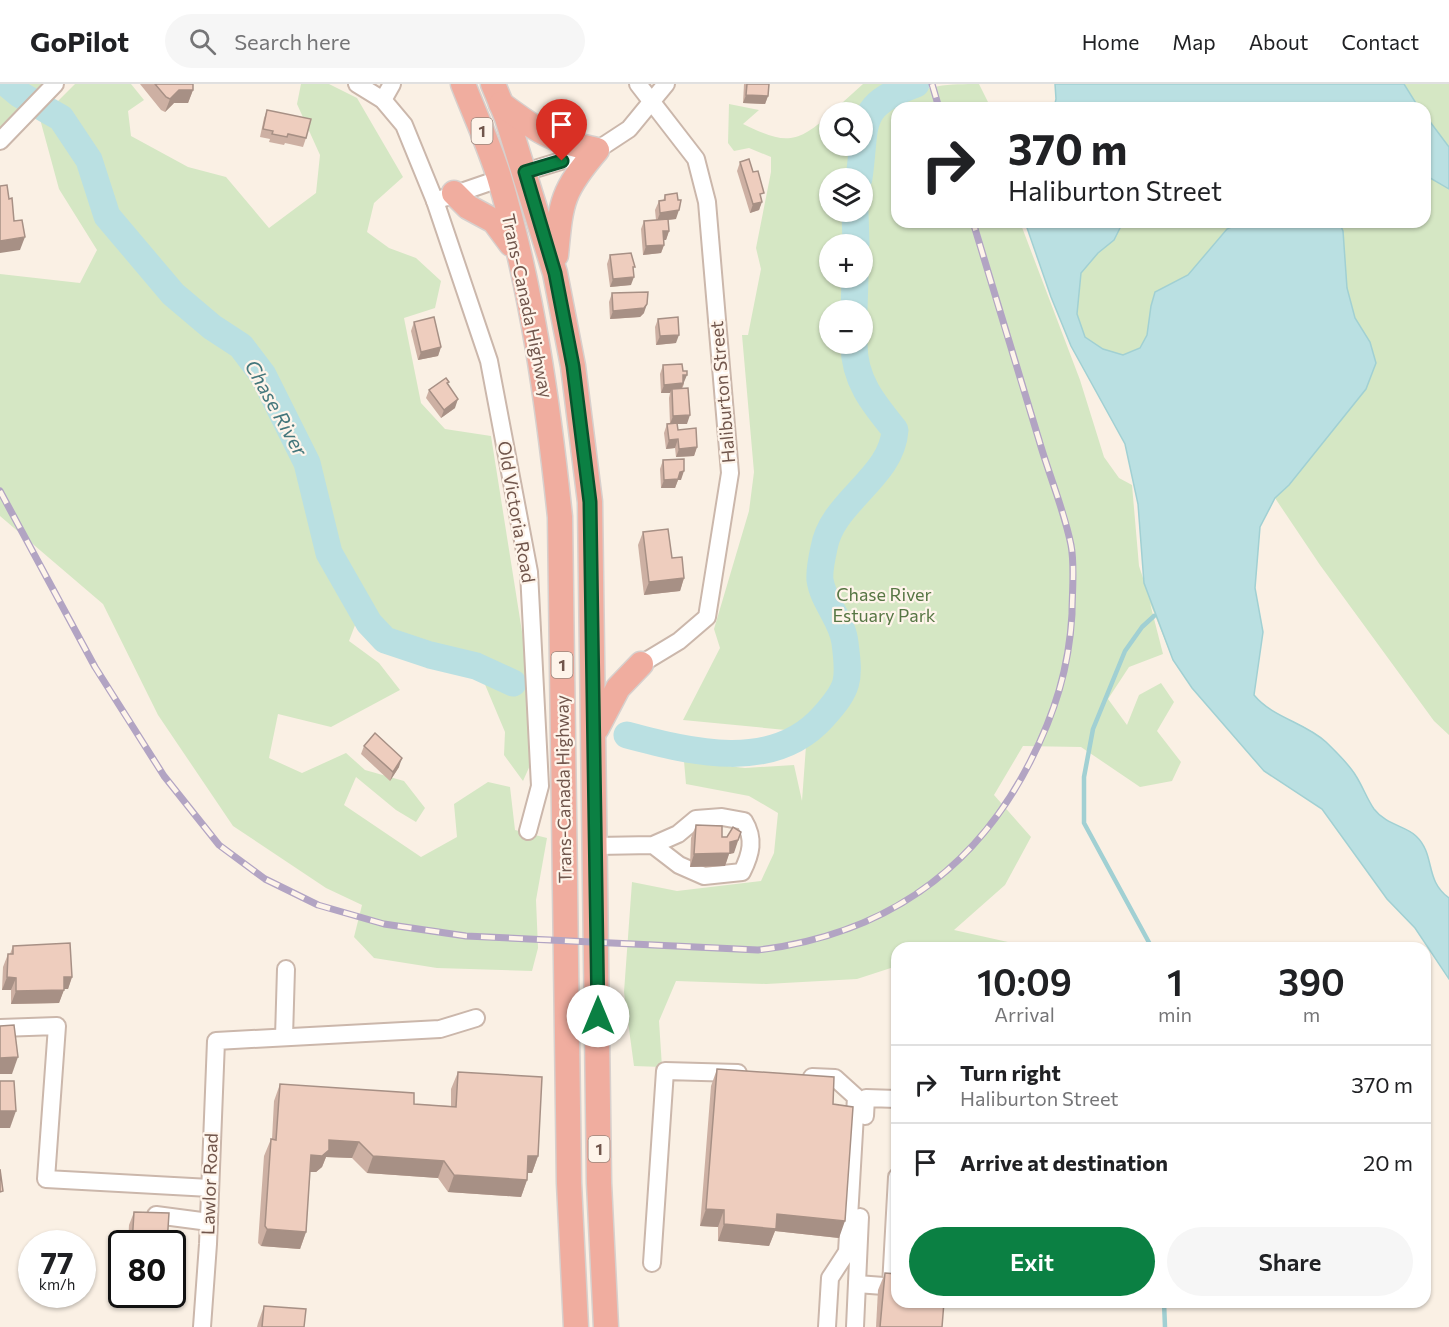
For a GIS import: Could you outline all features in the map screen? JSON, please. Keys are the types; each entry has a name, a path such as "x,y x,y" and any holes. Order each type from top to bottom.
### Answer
{"highway":[{"name":"Trans-Canada Highway","path":"463,84 499,179 517,252 549,414 560,517 569,1183 576,1327"},
{"name":"Trans-Canada Highway","path":"497,94 525,172 555,273 573,366 590,502 597,846 599,1183 606,1327"},
{"path":"497,94 539,132 560,142 597,150 575,176 564,196 558,218 555,273"},
{"path":"499,179 525,172"},
{"path":"444,197 494,221 517,252"},
{"path":"595,732 618,688 641,664"}],"street":[{"path":"0,141 55,84"},
{"name":"Old Victoria Road","path":"357,84 383,100 404,125 444,197 489,362 529,572 540,786 528,831"},
{"path":"383,100 392,84"},
{"name":"Haliburton Street","path":"638,84 696,159 707,202 730,474 707,617 679,640 641,664"},
{"path":"525,172 597,150 629,129 651,99 666,84"},
{"path":"444,197 499,179"},
{"path":"597,846 653,845 678,834 696,819 722,817 744,821 751,833 750,855 742,872 704,876 679,865 653,845"},
{"path":"286,969 284,1037 440,1029 476,1018"},
{"path":"0,1028 57,1026 46,1179 210,1188"},
{"name":"Lawlor Road","path":"202,1327 209,1222 216,1041 284,1037"},
{"path":"652,1263 665,1071 754,1074"},
{"path":"800,1076 835,1078 856,1097 847,1252 830,1278 826,1327"},
{"path":"855,1327 866,1098 891,1099"},
{"path":"156,1215 209,1222"},
{"path":"857,1284 891,1287"}],"green space":[{"path":"0,84 42,84 0,127"},
{"path":"75,84 131,84 144,100 128,111 131,136 188,167 226,177 269,228 316,193 320,155 297,104 301,84 329,84 357,98 403,177 374,203 367,232 389,248 416,258 441,281 435,308 404,318 421,403 445,429 491,436 523,638 531,763 523,781 504,755 505,732 481,675 396,644 357,620 349,641 379,663 400,690 331,727 278,714 269,758 302,773 346,753 365,770 404,781 425,808 416,822 396,810 356,777 344,805 421,857 457,837 454,804 488,782 510,787 515,830 547,838 536,900 538,948 532,971 437,968 374,958 354,937 362,905 326,888 233,826 158,715 103,604 0,516 0,274 80,283 97,250 59,189 40,119"},
{"name":"Chase River Estuary Park","path":"863,84 894,84 899,102 891,102 891,228 1022,228 1080,380 1104,457 1119,478 1132,485 1139,566 1144,581 1138,504 1125,444 1071,346 1027,228 1431,228 1431,102 1055,102 1055,84 1449,84 1449,735 1434,721 1320,565 1275,498 1260,527 1255,588 1263,632 1254,695 1271,710 1308,729 1326,742 1353,772 1379,814 1412,833 1422,843 1436,883 1449,898 1449,979 1431,952 1431,942 1424,942 1415,928 1387,899 1322,809 1264,771 1192,688 1173,660 1150,603 1163,654 1129,667 1108,699 1127,725 1139,695 1161,683 1174,702 1157,731 1181,762 1172,781 1140,787 1081,747 1023,746 994,795 1031,837 1005,885 954,930 1008,942 891,942 891,968 857,979 766,984 676,981 659,1021 662,1067 634,1066 624,992 632,882 677,891 761,881 774,853 778,813 749,796 686,784 684,761 745,768 794,765 802,801 807,732 683,720 720,648 714,629 749,511 754,472 742,335 748,335 761,269 756,248 771,172 771,157 749,148 734,151 728,143 729,104 759,110 743,124 779,138 797,136 819,123 819,156 873,156 873,102 843,102"},
{"path":"979,84 988,102 900,102 917,92 947,85"}],"water":[{"path":"1055,84 1404,84 1415,102 1055,102"},
{"path":"1431,123 1449,147 1449,189 1431,178"},
{"path":"1027,228 1120,228 1114,240 1098,253 1081,273 1077,314 1085,337 1103,349 1123,355 1140,348 1147,335 1155,292 1188,275 1227,229 1342,228 1347,288 1355,318 1370,342 1376,363 1366,389 1289,485 1275,498 1260,527 1255,588 1263,632 1254,695 1279,715 1308,729 1326,742 1353,772 1379,814 1412,833 1422,843 1436,883 1449,898 1449,979 1431,952 1431,942 1424,942 1415,928 1387,899 1322,809 1264,771 1192,688 1173,660 1144,583 1138,504 1125,444 1071,346"}],"building":[{"path":"155,84 193,84 193,90 179,90 170,99"},
{"path":"747,84 769,84 768,96 746,95"},
{"path":"267,110 311,119 306,138 288,134 287,137 272,134 273,131 263,129"},
{"path":"749,159 753,172 758,171 764,193 760,194 762,202 753,204 740,162"},
{"path":"7,185 9,199 12,198 14,221 22,220 25,237 0,241 0,186"},
{"path":"677,193 678,200 681,200 679,210 660,213 659,201 665,200 665,195"},
{"path":"668,219 669,231 663,231 664,245 646,246 644,221"},
{"path":"631,253 635,267 633,267 634,277 613,279 610,255"},
{"path":"648,292 647,304 644,308 613,311 612,293"},
{"path":"434,317 441,347 421,352 414,322"},
{"path":"678,317 679,335 660,336 658,319"},
{"path":"682,364 683,371 687,371 687,375 683,375 683,383 664,385 663,365"},
{"path":"446,378 458,399 444,410 429,390"},
{"path":"688,388 690,415 673,416 672,389"},
{"path":"677,423 678,430 696,428 697,447 679,449 678,439 669,440 667,424"},
{"path":"684,459 684,471 680,472 678,479 664,480 663,460"},
{"path":"668,529 672,558 682,557 684,578 649,582 643,532"},
{"path":"375,733 402,758 393,772 364,746"},
{"path":"696,825 722,826 722,837 727,837 733,827 741,832 738,840 730,842 730,853 694,854"},
{"path":"70,943 72,977 64,977 64,990 16,991 16,978 7,977 8,954 13,954 13,946"},
{"path":"14,1025 18,1057 0,1058 0,1026"},
{"path":"717,1069 834,1077 833,1104 853,1107 845,1221 777,1214 776,1229 724,1224 724,1210 706,1209"},
{"path":"458,1072 542,1077 538,1156 528,1156 527,1180 454,1175 444,1161 373,1156 359,1142 329,1140 329,1150 322,1156 311,1155 306,1232 267,1229 265,1226 271,1139 276,1140 280,1084 414,1093 414,1104 456,1107"},
{"path":"0,1081 14,1081 16,1111 0,1111"},
{"path":"0,1169 3,1191 0,1192"},
{"path":"134,1212 169,1213 168,1230 133,1230"},
{"path":"885,1273 891,1274 891,1308 944,1308 942,1327 880,1327"},
{"path":"264,1306 306,1309 304,1327 262,1327"}],"waterway":[{"name":"Chase River","path":"7,84 19,94 61,118 89,160 107,216 173,294 212,327 241,346 263,375 307,463 329,553 369,623 385,640 430,655 476,666 513,683"},
{"name":"Chase River","path":"860,168 864,129 873,109 882,100 916,84"},
{"name":"Chase River","path":"855,222 856,234"},
{"name":"Chase River","path":"854,300 855,288"},
{"name":"Chase River","path":"627,735 704,752 756,752 780,746 803,735 823,717 843,691 847,675 845,643 841,627 822,588 820,576 822,556 829,531 838,516 884,462 895,430 866,390 857,369 855,354"},
{"path":"1149,942 1084,823 1084,777 1093,729 1125,651 1142,627 1154,616"},
{"path":"1164,1308 1165,1327"}],"railway":[{"path":"932,84 937,102"},
{"path":"0,491 95,667 164,776 219,845 265,879 318,905 384,924 466,936 758,950 803,942 845,930 884,913 920,892 952,866 981,836 1007,801 1030,762 1047,726 1064,672 1072,614 1071,545 975,228"}],"route":[{"path":"562,161 525,172 555,273 573,366 590,502 598,1016"}]}
